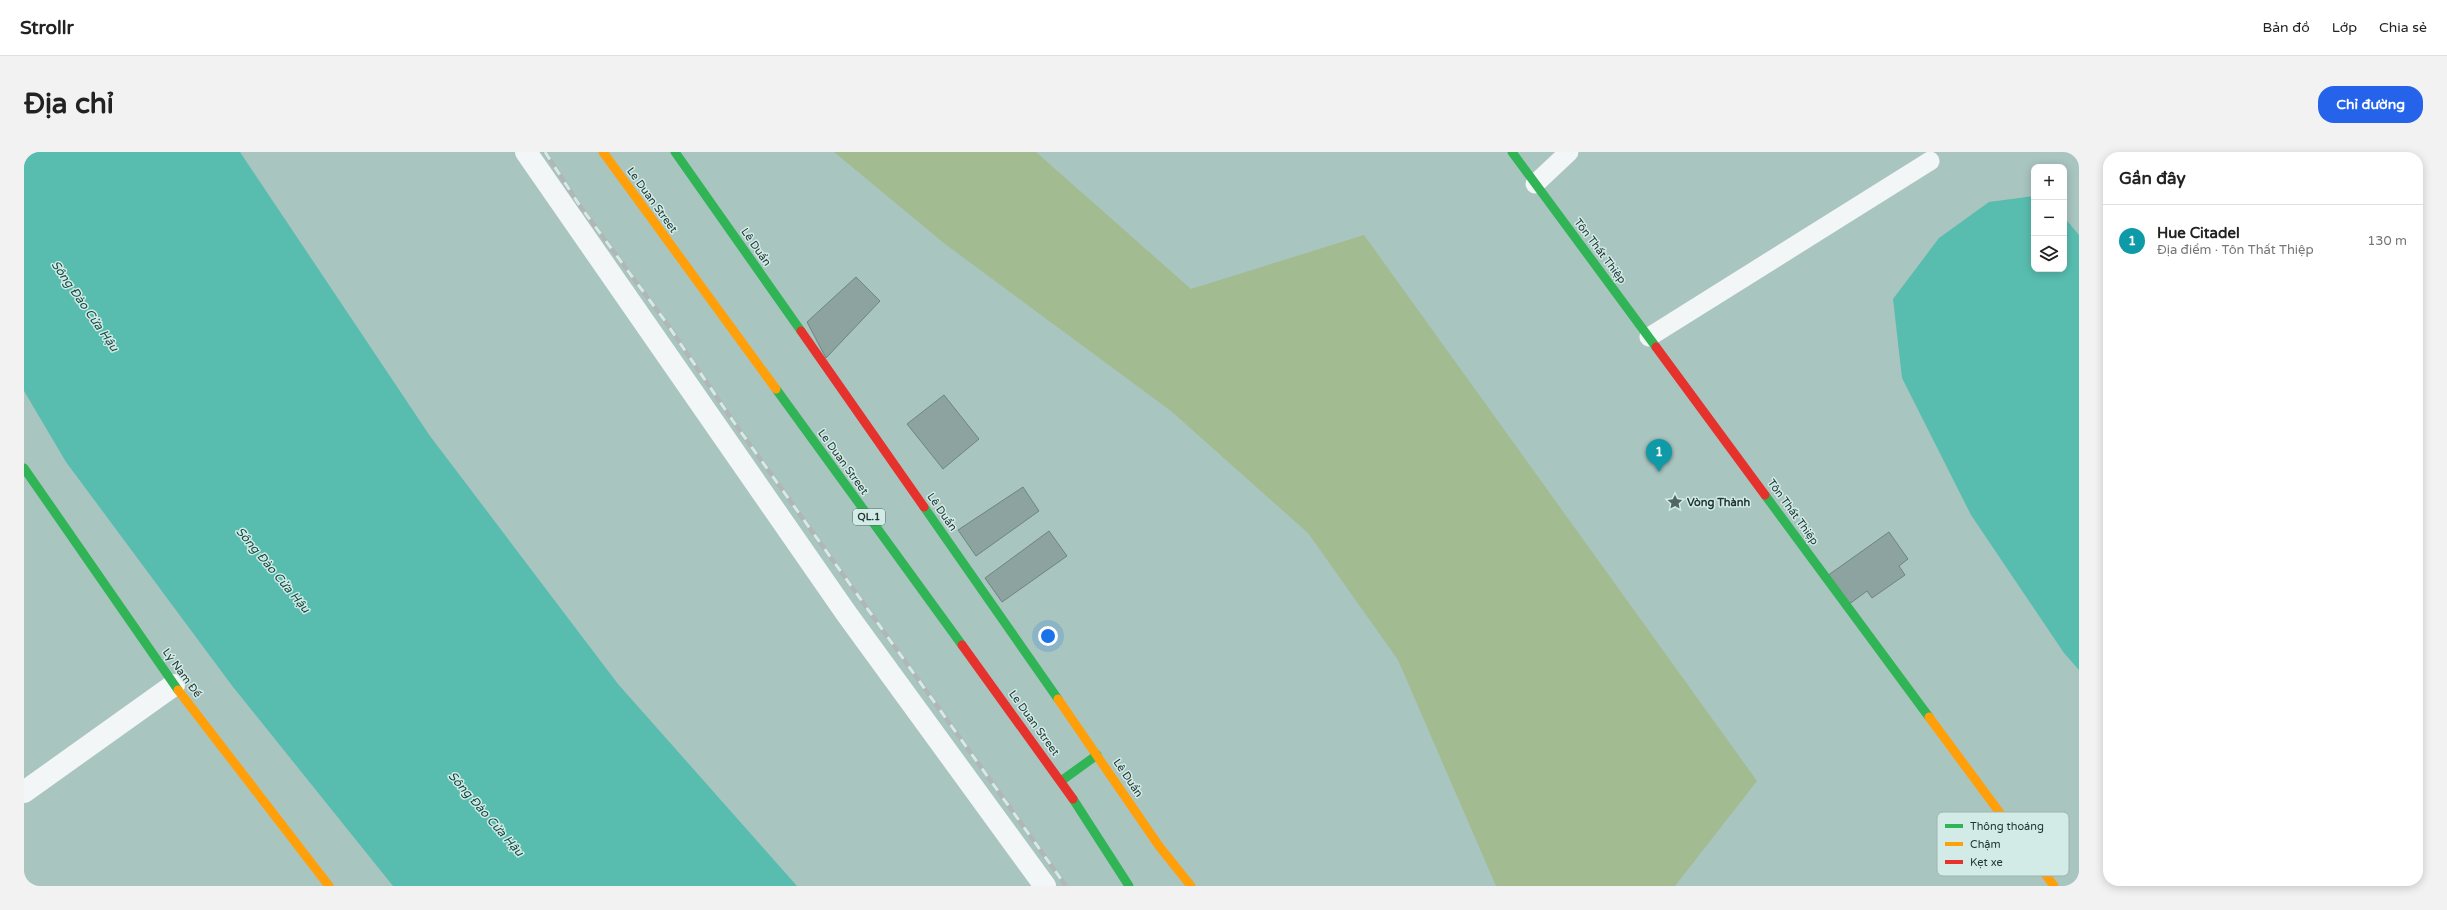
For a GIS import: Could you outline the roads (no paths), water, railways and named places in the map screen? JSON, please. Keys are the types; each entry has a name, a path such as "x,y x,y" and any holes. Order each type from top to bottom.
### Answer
{"main road":[{"name":"Le Duan Street","path":"603,152 1061,781 1129,886"},
{"name":"Lê Duẩn","path":"674,152 1097,754 1159,846 1191,886"},
{"name":"Tôn Thất Thiệp","path":"1512,152 1999,812"},
{"name":"Lý Nam Đế","path":"24,468 174,684 329,886"},
{"path":"1061,781 1097,754"},
{"name":"Tôn Thất Thiệp","path":"2047,876 2054,886"}],"street":[{"path":"526,152 846,613 1045,886"},
{"path":"24,792 174,684"}],"lane":[{"path":"1535,184 1569,152"},
{"path":"1649,337 1930,161"}],"water":[{"name":"Sông Đào Cửa Hậu","path":"24,152 240,152 430,436 618,684 797,886 393,886 233,687 66,462 24,391"},
{"path":"2031,196 2031,272 2067,272 2067,221 2079,235 2079,670 2064,653 1971,515 1902,378 1893,299 1939,238 1989,202"}],"railway":[{"path":"545,152 580,206 665,321 733,421 1066,886"}],"place":[{"name":"Hue Citadel","path":"1659,472"},
{"name":"Vòng Thành","path":"1675,502"}]}
